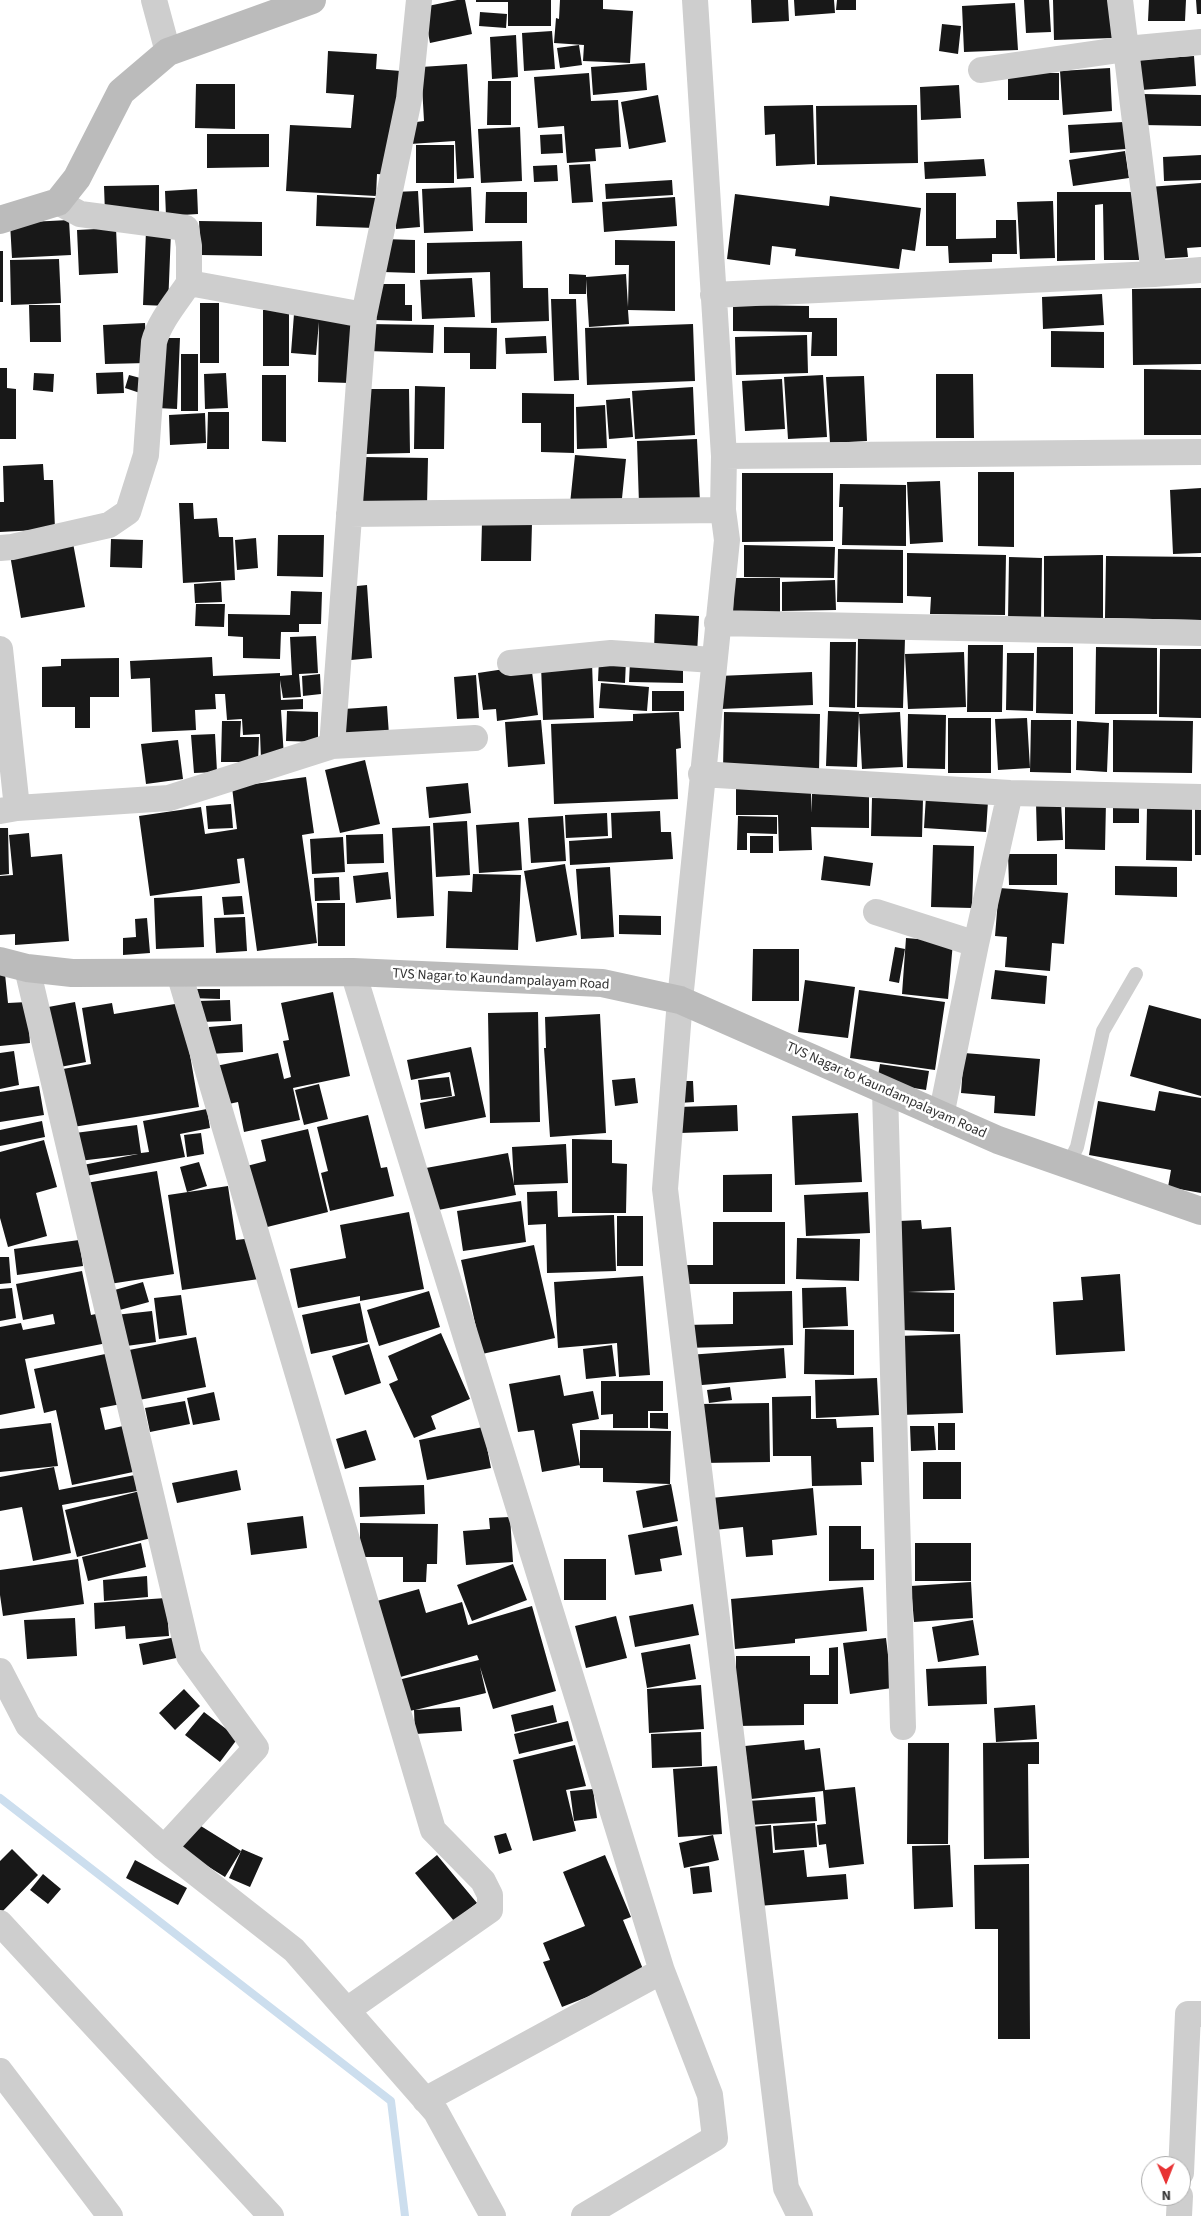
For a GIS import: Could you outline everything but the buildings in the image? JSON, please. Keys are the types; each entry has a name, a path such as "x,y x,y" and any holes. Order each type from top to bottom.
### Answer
{"street":[{"path":"154,0 168,52"},
{"path":"0,220 58,202 77,178 121,92 168,52 312,0"},
{"path":"332,746 364,315 409,99 419,0"},
{"path":"695,0 724,456 724,510 727,540 701,774 665,1189 786,2188 800,2216"},
{"path":"1120,0 1154,274"},
{"path":"981,70 1126,49 1201,42"},
{"path":"0,548 109,525 128,512 146,455 154,342 157,328 167,317 189,282 190,246 186,228 80,214 58,202"},
{"path":"713,295 1154,274 1201,270"},
{"path":"189,282 364,315"},
{"path":"724,456 1201,452"},
{"path":"349,514 724,510"},
{"path":"717,623 1201,633"},
{"path":"0,650 8,810 168,798 332,746 475,738"},
{"path":"510,663 611,653 713,660"},
{"path":"701,774 1010,793 1201,797"},
{"path":"941,1116 976,944 1010,793"},
{"path":"876,912 976,944"},
{"name":"TVS Nagar to Kaundampalayam Road","path":"0,961 27,968 72,973 353,972 602,983 680,1000 998,1140 1201,1211"},
{"path":"27,968 189,1656 256,1748 164,1848"},
{"path":"353,972 662,1970 710,2095 716,2138 584,2216"},
{"path":"179,973 433,1830 483,1881 490,1896 490,1910 347,2010"},
{"path":"885,1091 903,1727"},
{"path":"0,1671 28,1725 164,1848 294,1950 436,2112 493,2216"},
{"path":"0,1923 271,2216"},
{"path":"425,2100 662,1970"},
{"path":"1182,2156 1188,2014 1201,2014"},
{"path":"0,2072 110,2216"}],"lane":[{"path":"1068,1165 1077,1147 1103,1031 1136,974"}],"waterway":[{"path":"0,1798 391,2101 405,2216"}]}
